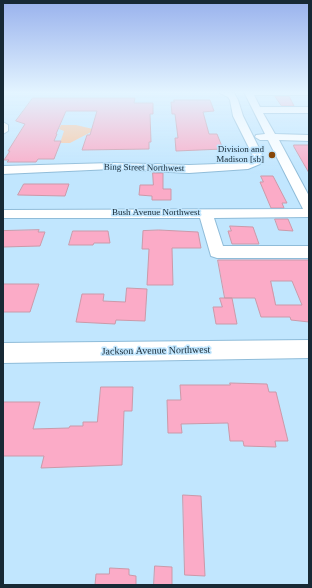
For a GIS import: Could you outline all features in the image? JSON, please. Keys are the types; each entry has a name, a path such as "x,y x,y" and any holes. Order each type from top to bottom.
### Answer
{"street":[{"path":"240,119 249,137 309,138"},
{"path":"262,119 309,208"},
{"path":"3,125 3,131"},
{"name":"Bing Street Northwest","path":"3,170 112,166 187,169 248,166 256,162 258,159 249,137"},
{"path":"206,213 217,252 309,252"},
{"name":"Bush Avenue Northwest","path":"3,214 309,213"},
{"name":"Jackson Avenue Northwest","path":"3,353 309,349"}],"shaded area":[{"path":"61,125 76,125 93,129 93,131 70,143 60,143 64,131 59,129"}],"building":[{"path":"17,119 62,119 54,141 61,141 54,159 38,159 36,162 7,162 9,160 4,160 25,124 16,121"},
{"path":"95,119 150,119 151,142 149,142 149,149 82,150 87,135 90,135"},
{"path":"176,119 205,119 209,134 217,134 223,149 176,151 175,138 178,138"},
{"path":"294,145 309,145 309,173 294,147"},
{"path":"153,173 163,173 163,189 171,189 171,200 152,200 152,196 139,195 140,185 153,185"},
{"path":"261,176 273,176 287,203 282,203 284,208 271,208 260,182 263,182"},
{"path":"24,184 69,184 65,196 18,195"},
{"path":"275,219 288,219 293,231 279,230"},
{"path":"230,226 253,227 259,244 232,244 228,231 231,231"},
{"path":"39,230 38,232 45,232 40,246 3,247 3,231"},
{"path":"159,230 198,232 201,248 172,248 173,285 147,285 149,249 142,249 143,231"},
{"path":"73,231 108,231 110,243 69,245"},
{"path":"218,260 309,260 309,322 291,320 290,317 261,317 255,298 225,298","holes":["271,281 292,281 302,305 276,305"]},
{"path":"3,284 39,284 30,312 3,312"},
{"path":"127,288 147,289 145,321 116,320 115,324 76,322 82,294 104,294 103,301 125,302"},
{"path":"220,298 232,298 237,324 216,324 213,307 222,307"},
{"path":"230,383 267,384 269,392 276,392 288,441 275,441 276,447 244,446 243,441 230,441 228,423 181,424 182,433 168,433 167,400 181,400 180,385 230,385"},
{"path":"101,387 133,387 132,411 124,411 122,465 41,468 44,456 3,456 3,402 40,402 33,429 83,426 83,422 97,422"},
{"path":"183,495 201,496 205,576 185,575"},
{"path":"155,566 172,567 172,585 154,585"},
{"path":"110,568 129,569 129,575 136,576 136,585 95,585 96,574 109,574"}],"place":[{"name":"Division and Madison [sb]","path":"272,155"}]}
